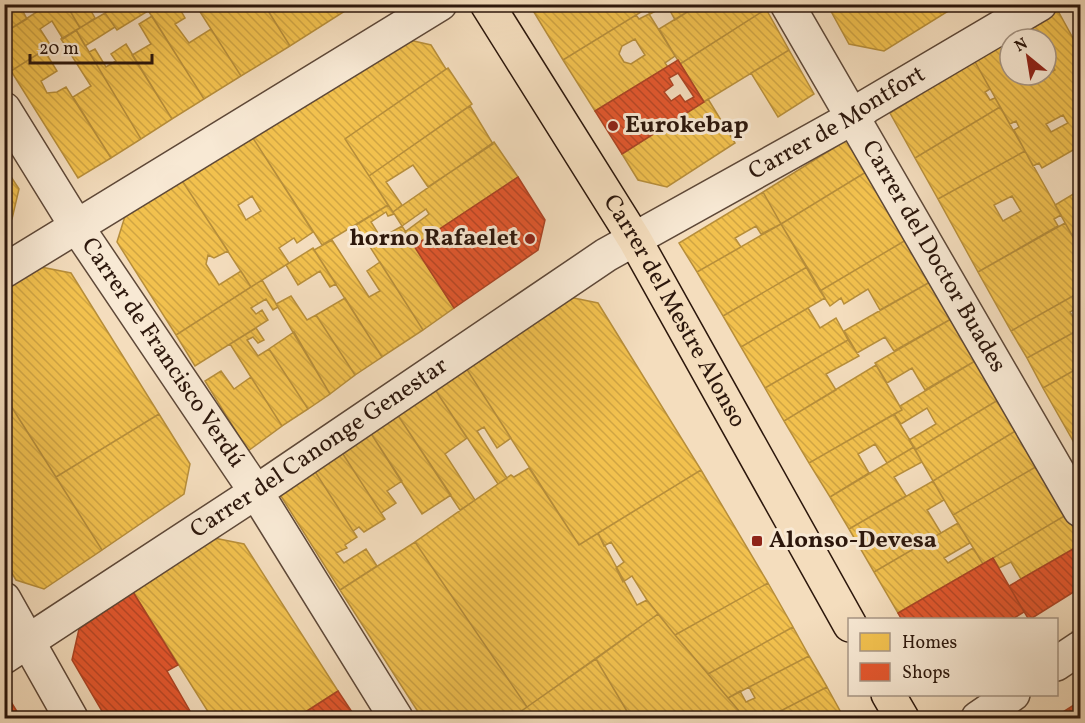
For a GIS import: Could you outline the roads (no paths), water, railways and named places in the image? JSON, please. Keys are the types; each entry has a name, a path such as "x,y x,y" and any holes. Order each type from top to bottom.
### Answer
{"main road":[{"name":"Carrer del Mestre Alonso","path":"487,4 635,240 848,623"},
{"path":"889,696 902,718"}],"street":[{"path":"4,271 440,4"},
{"name":"Carrer del Doctor Buades","path":"787,4 1080,510"},
{"name":"Carrer de Montfort","path":"635,240 854,117 867,106 1040,4"},
{"name":"Carrer de Francisco Verdú","path":"4,109 77,227 256,492 396,718"},
{"name":"Carrer del Canonge Genestar","path":"17,650 256,492 606,255 635,240"},
{"path":"4,600 17,650 71,718"},
{"path":"1058,663 1080,648"},
{"path":"978,718 1010,696"}],"place":[{"name":"Eurokebap","path":"613,126"},
{"name":"horno Rafaelet","path":"530,239"},
{"name":"Alonso-Devesa","path":"757,541"}]}
